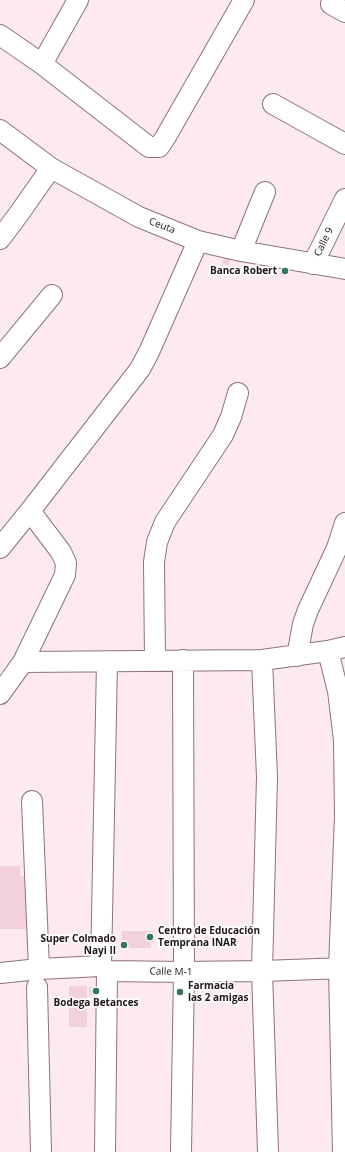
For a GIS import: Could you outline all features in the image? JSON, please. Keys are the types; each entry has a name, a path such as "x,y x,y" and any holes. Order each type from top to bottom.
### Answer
{"street":[{"path":"42,64 78,0"},
{"path":"0,34 42,64 149,147 159,147 244,0"},
{"path":"273,104 345,144"},
{"name":"Ceuta","path":"0,130 51,168 139,217 198,240 241,251 345,269"},
{"path":"0,239 51,168"},
{"path":"241,251 265,192"},
{"name":"Calle 9","path":"313,264 345,200"},
{"path":"0,548 140,369 149,352 198,240"},
{"path":"0,358 52,295"},
{"path":"155,661 154,562 157,542 165,522 223,435 231,417 238,393"},
{"path":"0,694 23,662 66,575 66,562 61,552 30,511"},
{"path":"297,656 303,624 308,610 337,548 345,522"},
{"path":"23,662 262,660 337,649 338,691 344,740 345,816 342,968 343,1152"},
{"path":"181,1152 184,972 183,660"},
{"path":"262,660 267,778 262,971 268,1152"},
{"path":"105,1152 104,968 108,662"},
{"path":"32,801 38,978 41,1152"},
{"name":"Calle M-1","path":"0,974 38,978 104,968 184,972 342,968"}],"building":[{"path":"227,252 232,255 228,266 222,263"},
{"name":"Banca Robert","path":"284,264 290,266 286,277 280,275"},
{"path":"0,866 21,866 20,876 31,876 31,929 0,929"},
{"path":"122,931 154,931 154,942 151,942 151,948 121,948"},
{"path":"204,937 209,937 209,946 204,945"},
{"path":"69,986 87,986 87,1027 69,1027"},
{"name":"Bodega Betances","path":"89,987 103,987 102,996 89,995"}],"place":[{"name":"Banca Robert","path":"285,271"},
{"name":"Centro de Educación Temprana INAR","path":"150,937"},
{"name":"Super Colmado Nayi II","path":"124,945"},
{"name":"Bodega Betances","path":"96,991"},
{"name":"Farmacia las 2 amigas","path":"180,992"}]}
